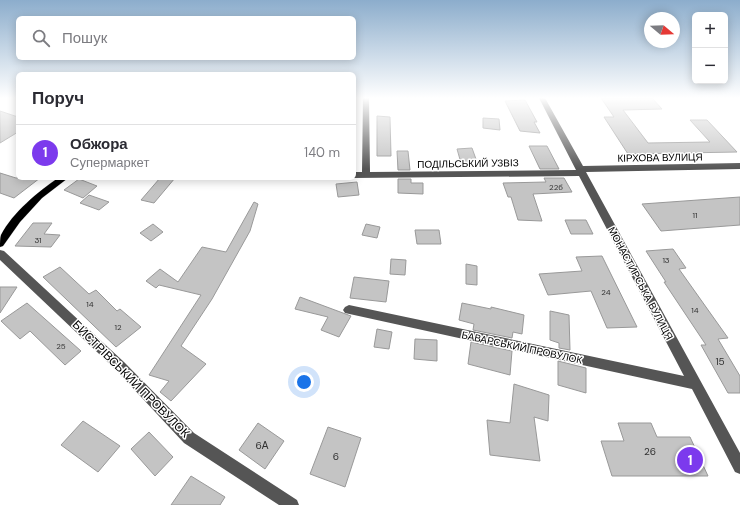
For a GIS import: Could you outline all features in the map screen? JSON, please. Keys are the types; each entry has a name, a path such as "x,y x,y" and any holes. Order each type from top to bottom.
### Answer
{"main road":[{"path":"0,243 17,220 40,196 61,180"}],"street":[{"path":"366,122 366,176"},
{"name":"МОНАСТИРСЬКА ВУЛИЦЯ","path":"555,122 740,467"},
{"name":"КІРХОВА ВУЛИЦЯ","path":"581,171 740,166"},
{"name":"ПОДІЛЬСЬКИЙ УЗВІЗ","path":"356,175 581,171"},
{"name":"БИСТРІВСЬКИЙ ПРОВУЛОК","path":"0,254 120,366 189,438 292,505"},
{"name":"БАВАРСЬКИЙ ПРОВУЛОК","path":"349,310 695,384"}],"building":[{"path":"0,122 16,122 16,133 0,143"},
{"path":"377,122 390,122 391,156 377,156"},
{"path":"483,122 499,122 500,130 483,128"},
{"path":"515,122 537,122 534,122 540,133 520,131"},
{"path":"607,122 632,122 648,143 710,142 691,122 708,122 737,152 628,154"},
{"path":"529,146 547,146 559,169 540,169"},
{"path":"472,148 477,162 461,163 457,149"},
{"path":"397,151 408,151 410,170 398,170"},
{"path":"0,173 16,178 16,180 37,180 14,198 0,193"},
{"path":"544,178 564,178 572,192 533,194 542,221 518,220 511,197 508,197 503,183 546,182"},
{"path":"398,179 411,179 411,183 423,183 423,194 398,193"},
{"path":"78,180 97,186 83,198 64,190"},
{"path":"158,180 173,180 154,203 141,200"},
{"path":"357,182 359,195 338,197 336,184"},
{"path":"89,195 109,202 99,210 80,203"},
{"path":"740,197 740,225 661,231 642,204"},
{"path":"254,202 258,204 250,231 212,299 181,346 206,364 171,401 160,392 169,381 149,375 201,295 159,285 156,288 146,281 160,269 178,282 202,247 226,252"},
{"path":"565,220 586,220 593,234 571,234"},
{"path":"33,223 52,223 44,234 60,235 51,247 15,246"},
{"path":"153,224 163,232 151,241 140,233"},
{"path":"366,224 380,227 377,238 362,235"},
{"path":"415,230 439,230 441,244 417,244"},
{"path":"673,249 686,268 679,269 728,338 718,339 740,376 740,393 728,393 701,345 706,345 664,282 666,282 646,251"},
{"path":"602,256 637,327 607,328 591,291 548,295 539,274 582,271 576,257"},
{"path":"391,259 406,260 405,275 390,274"},
{"path":"466,264 477,266 477,285 466,284"},
{"path":"60,267 89,294 96,290 117,311 120,309 141,327 116,347 43,277"},
{"path":"354,277 389,281 386,302 350,298"},
{"path":"0,287 17,287 0,313"},
{"path":"300,297 351,316 339,337 321,330 328,317 295,309"},
{"path":"27,303 81,351 65,365 30,331 20,339 1,321"},
{"path":"462,303 491,309 491,307 524,315 522,334 513,332 512,338 473,330 474,324 459,320"},
{"path":"550,311 569,315 570,350 559,348 559,343 550,340"},
{"path":"377,329 392,332 389,349 374,347"},
{"path":"415,339 437,340 437,361 414,359"},
{"path":"471,342 512,351 510,375 468,364"},
{"path":"558,361 586,368 586,393 558,385"},
{"path":"514,384 549,395 548,421 534,417 540,461 490,455 487,420 510,423"},
{"path":"83,421 120,446 98,472 61,445"},
{"path":"258,423 284,441 265,469 239,450"},
{"path":"618,423 651,423 657,437 690,437 708,476 612,476 601,441 624,441"},
{"path":"328,427 361,438 345,487 310,474"},
{"path":"149,432 173,457 155,476 131,449"},
{"path":"191,476 225,497 220,505 171,505"}],"place":[{"name":"Обжора","path":"690,460"}]}
